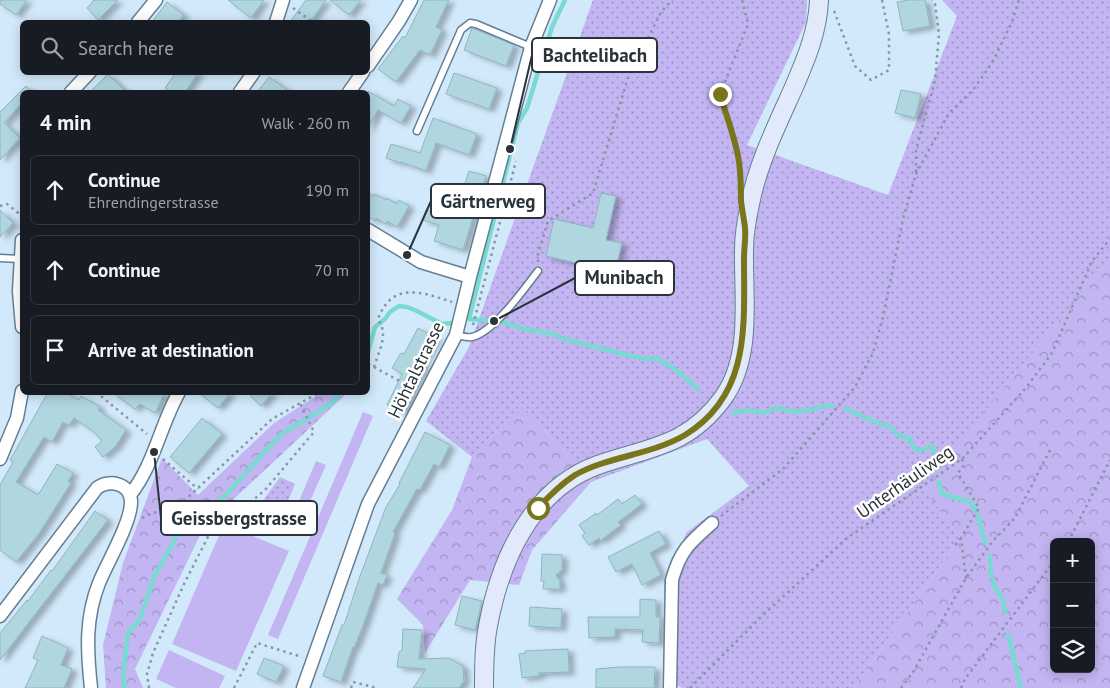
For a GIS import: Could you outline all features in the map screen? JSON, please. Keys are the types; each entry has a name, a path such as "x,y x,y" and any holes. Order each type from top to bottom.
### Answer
{"main road":[{"path":"484,688 487,628 498,586 508,557 523,529 538,508 555,490 575,476 596,466 657,447 686,434 704,421 712,412 732,381 739,364 744,329 744,246 750,202 763,159 806,60 816,27 826,4"}],"street":[{"path":"140,20 156,0"},
{"path":"370,63 411,0"},
{"name":"Höhtalstrasse","path":"303,688 368,504 424,394 463,336 463,305 470,277 531,47 550,0"},
{"path":"277,20 286,2"},
{"path":"73,90 87,75"},
{"path":"241,90 252,75"},
{"path":"350,90 361,75"},
{"path":"370,231 421,262 470,277"},
{"path":"20,259 20,301"},
{"path":"0,459 17,418 21,395"},
{"path":"130,495 146,471 178,395"},
{"path":"0,616 97,488 104,484 113,483 124,487 130,495 131,503 126,523 99,583 89,618 88,654 91,688"},
{"path":"670,688 672,580 677,563 686,547 712,523"}],"lane":[{"path":"417,131 461,30 470,23 531,47"},
{"path":"0,258 20,259"},
{"path":"463,336 471,337 486,329 501,316 538,271"}],"path":[{"path":"538,271 538,254 548,221 593,193 628,78 661,12 672,0"},
{"path":"741,178 738,156 720,94 748,24 742,0"},
{"path":"826,4 855,66 870,80 888,70 889,34 882,0"},
{"path":"916,174 916,150 935,81 939,34 935,4 932,0"},
{"path":"712,523 783,468 856,387 873,353 883,317 903,219 916,174 949,113 974,90 992,63 1012,22 1018,0"},
{"path":"286,2 310,20"},
{"path":"463,336 479,307 518,154"},
{"path":"0,206 7,204 20,214"},
{"name":"Unterhäuliweg","path":"690,688 761,617 847,538 962,459 1025,389 1052,353 1092,261 1110,239"},
{"path":"374,367 384,334 378,319 381,309 395,297 406,292 419,292 463,305"},
{"path":"370,365 424,394"},
{"path":"100,395 147,434 144,440"},
{"path":"126,523 134,522 152,513 183,502 272,419 315,395"},
{"path":"149,688 147,674 153,653 184,584 215,523 246,506 265,490 314,432 300,403"},
{"path":"901,688 913,672 966,578 992,542 1016,518 1050,450"},
{"path":"160,456 198,489"},
{"path":"955,545 979,508 958,474 964,465 962,459"},
{"path":"1070,538 1110,460"},
{"path":"961,538 966,578"},
{"path":"961,688 1050,566"},
{"path":"234,688 257,643 298,656"},
{"path":"351,688 353,682 377,688"}],"green space":[{"path":"593,0 807,0 806,22 747,145 888,195 957,16 942,0 1110,0 1110,259 924,486 960,539 853,688 682,688 664,677 664,580 687,532 749,486 707,439 591,482 522,404 472,457 426,421 469,347"},
{"path":"1110,259 1110,688 853,688 960,539 923,486"},
{"path":"318,395 345,395 204,527 135,669 143,688 106,688 103,645 123,563 162,458 198,495 274,423"},
{"path":"522,404 591,482 532,550 519,585 470,580 425,653 423,625 397,599 452,510 472,457"},
{"path":"363,412 373,416 278,639 268,635"},
{"path":"316,461 326,465 300,524 291,520"},
{"path":"280,477 295,484 275,533 247,523"},
{"path":"224,524 289,551 236,671 172,644"},
{"path":"169,650 225,676 219,688 176,688 156,679"}],"building":[{"path":"0,0 27,0 16,15 0,4"},
{"path":"94,0 118,0 98,20 87,8"},
{"path":"228,0 264,0 251,18"},
{"path":"306,0 326,0 311,20 291,20"},
{"path":"330,0 361,0 349,15"},
{"path":"424,0 449,0 436,27 442,30 430,55 420,50 396,82 378,69 403,36 405,38"},
{"path":"925,0 930,26 903,31 897,2"},
{"path":"167,2 184,15 180,20 154,20"},
{"path":"472,28 514,45 506,66 464,50"},
{"path":"454,73 497,88 489,109 446,94"},
{"path":"109,75 124,90 92,90"},
{"path":"174,75 197,75 186,90 168,90 165,88"},
{"path":"269,77 287,90 259,90"},
{"path":"26,86 31,90 22,90"},
{"path":"901,90 921,94 915,118 895,113"},
{"path":"20,92 20,105 4,123 20,138 0,160 0,112"},
{"path":"370,92 394,106 398,99 411,106 401,123 378,110 370,124"},
{"path":"433,118 477,134 469,155 436,143 426,171 386,158 391,144 420,153"},
{"path":"469,171 486,176 463,250 434,241 439,225 423,220 426,210 453,219"},
{"path":"370,193 386,200 387,198 397,204 399,200 409,206 397,227 387,221 386,224 376,218 375,221 370,217"},
{"path":"601,193 616,196 606,240 622,243 615,272 546,256 554,219 593,228"},
{"path":"0,210 13,223 0,237"},
{"path":"418,328 436,338 422,364 425,366 410,394 412,395 403,413 387,405 402,374 392,368 401,353 404,354"},
{"path":"46,395 70,395 79,400 81,396 100,407 98,410 126,430 115,447 103,457 95,447 102,441 94,432 74,418 69,425 63,422 52,442 44,437 16,482 38,495 57,464 73,473 68,481 71,483 38,535 16,562 0,550 0,485 13,462 10,460"},
{"path":"116,395 164,395 155,413 140,404 135,409"},
{"path":"202,395 229,395 218,408"},
{"path":"250,395 270,395 261,406"},
{"path":"202,418 222,434 189,473 170,457"},
{"path":"425,432 450,445 439,467 434,464 420,490 417,489 393,532 395,533 381,573 387,575 383,585 378,583 341,682 323,676 342,625 344,625 386,507 400,484"},
{"path":"635,495 642,504 618,522 621,525 600,541 599,538 589,545 582,536 585,533 579,525 596,513 597,515 618,499 622,504"},
{"path":"95,511 108,520 0,660 0,633 52,571"},
{"path":"659,531 666,544 650,553 661,575 642,585 632,564 616,572 608,557"},
{"path":"542,554 562,555 562,570 556,575 560,581 560,589 543,589 544,581 541,581"},
{"path":"462,596 482,601 475,630 455,625"},
{"path":"640,599 656,600 656,617 660,617 659,643 642,642 643,630 615,629 615,637 589,638 588,617 640,617"},
{"path":"530,607 562,609 561,628 529,626"},
{"path":"403,629 422,630 419,659 449,658 463,666 464,681 459,688 413,688 426,669 397,667 399,652 402,650"},
{"path":"42,636 68,648 61,665 72,669 64,688 25,688 38,660 33,658"},
{"path":"568,649 569,672 539,673 539,676 522,678 519,654 525,653 525,651"},
{"path":"264,658 284,666 276,682 257,674"},
{"path":"655,667 654,688 596,688 596,669"}],"waterway":[{"path":"494,321 469,319 518,123 527,108 552,27 565,0"},
{"path":"370,345 375,327 399,306 417,311 442,324 452,323"},
{"path":"503,322 631,356 645,359 657,358 676,370 698,389"},
{"path":"125,688 123,676 128,633 140,619 154,577 181,528 225,496 280,435 332,403 338,395"},
{"path":"733,413 750,410 763,413 776,408 795,412 832,405"},
{"path":"846,409 889,426 898,435 910,439 912,445 917,450 932,446 935,470"},
{"path":"939,482 942,494 971,502 976,511"},
{"path":"978,516 985,543"},
{"path":"990,556 991,574 995,588 1003,599 1005,613"},
{"path":"1008,635 1021,688"}],"place":[{"name":"Bachtelibach","path":"510,149"},
{"name":"Gärtnerweg","path":"407,255"},
{"name":"Munibach","path":"494,321"},
{"name":"Geissbergstrasse","path":"154,452"}],"route":[{"path":"538,508 555,490 575,476 596,466 674,441 686,434 704,421 712,412 732,381 739,364 744,329 745,230 738,156 720,94"}]}
